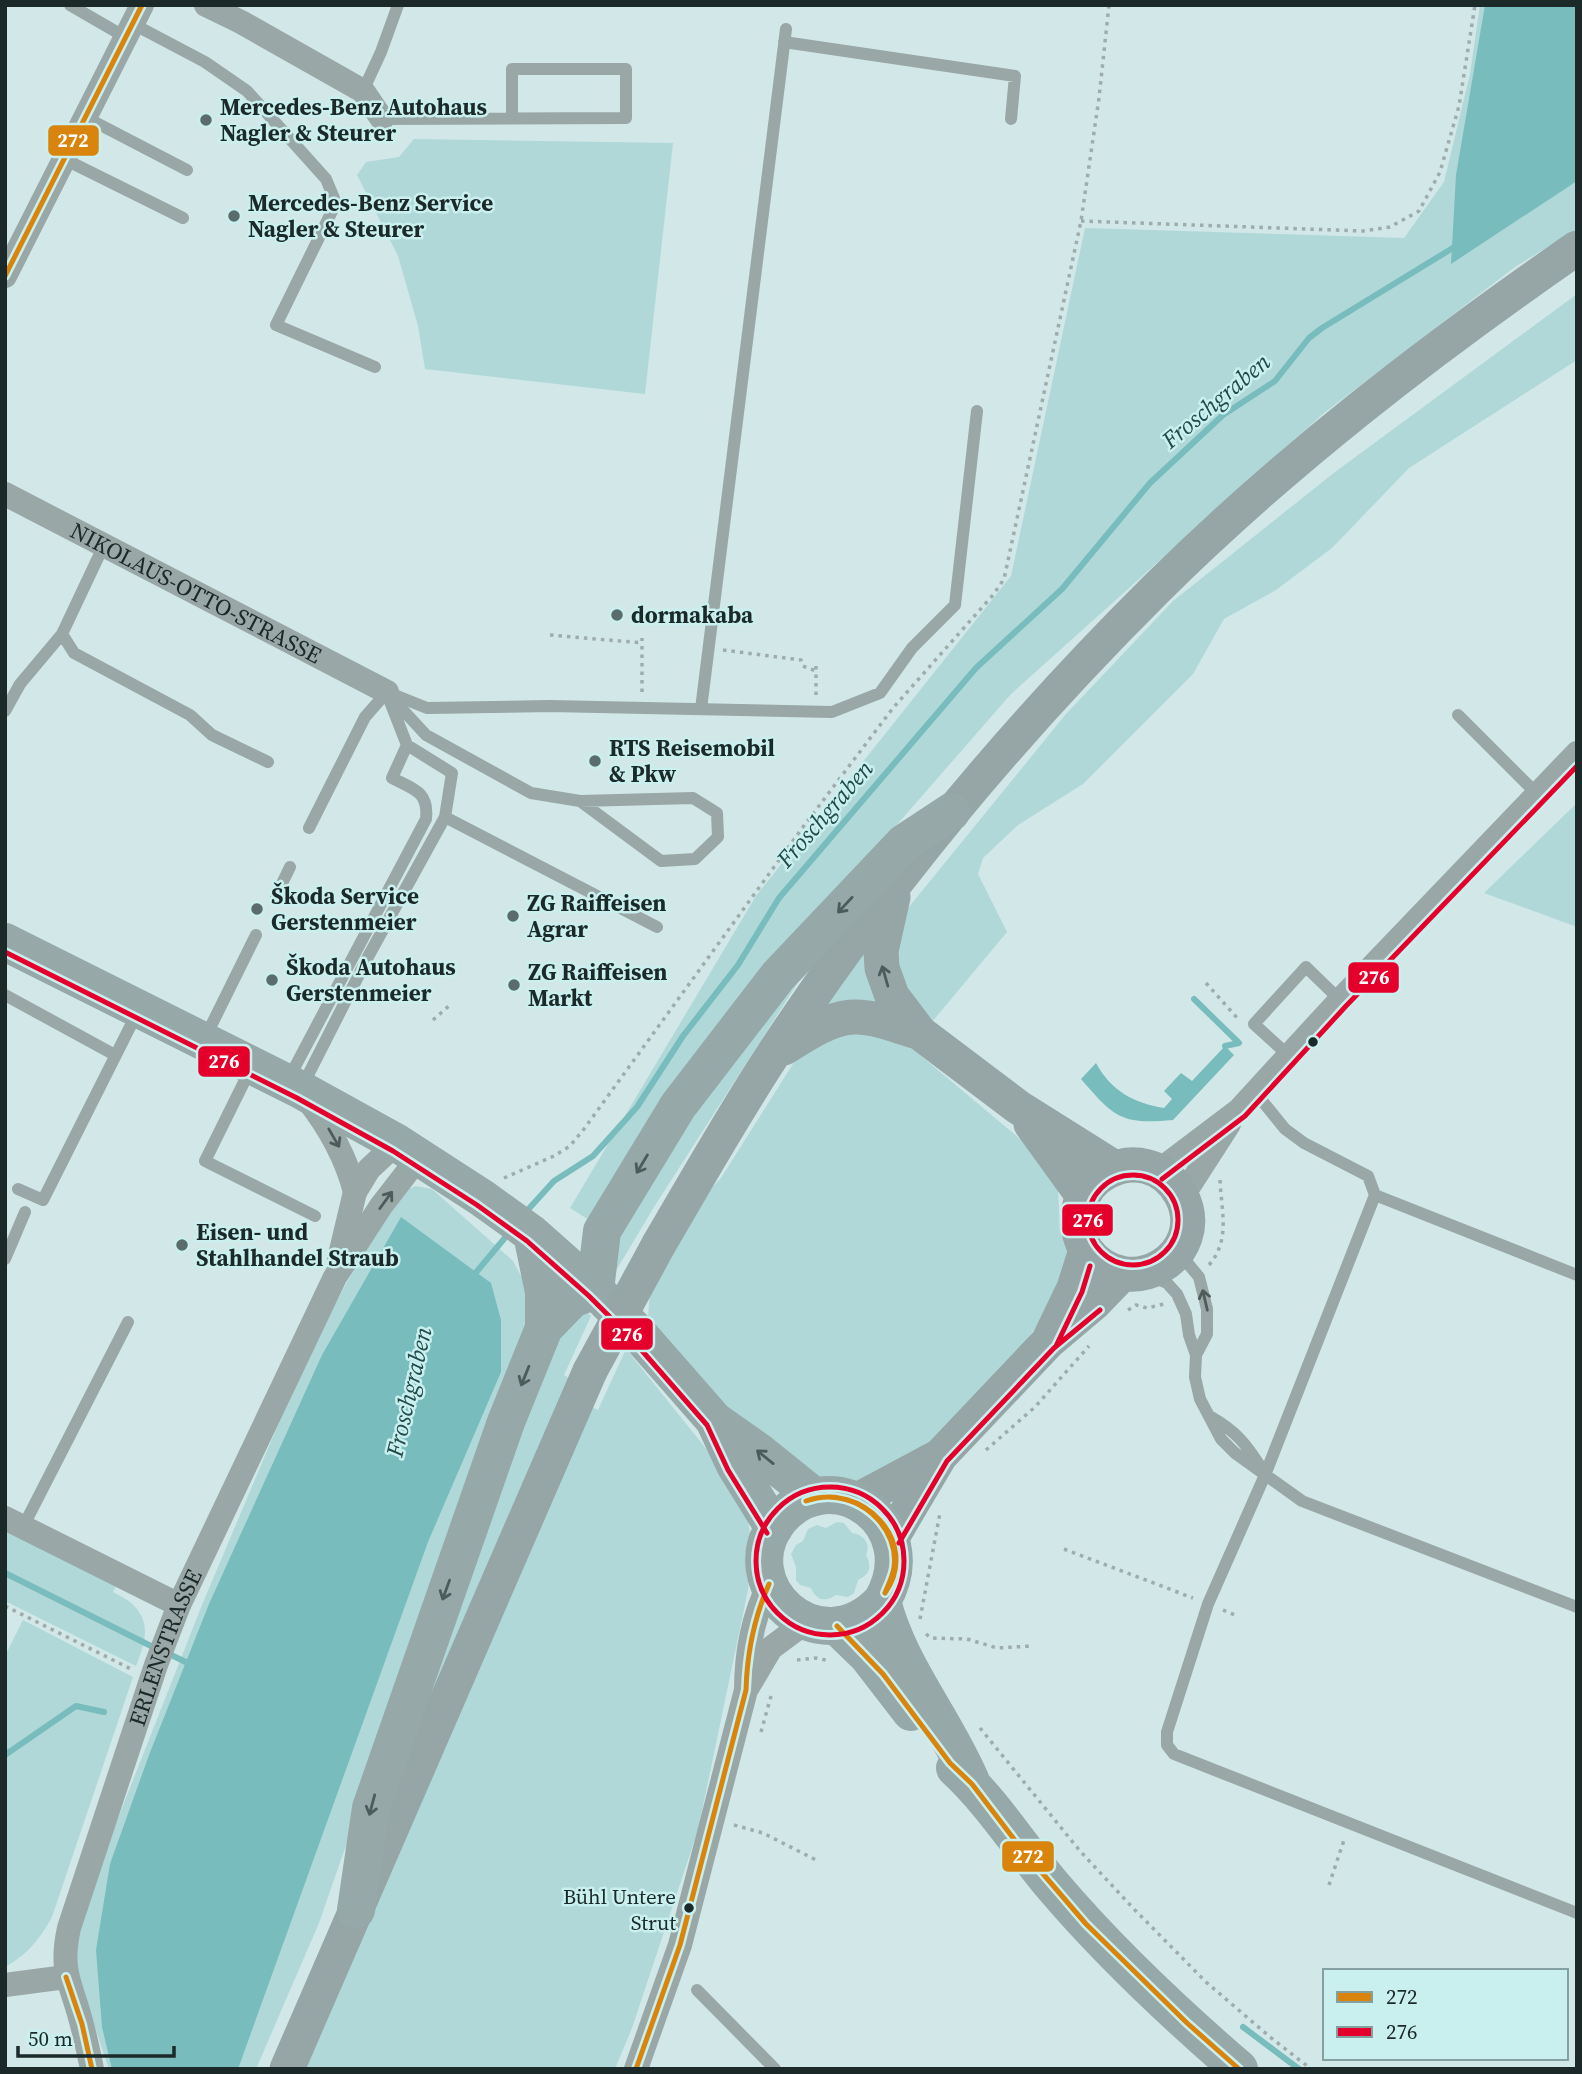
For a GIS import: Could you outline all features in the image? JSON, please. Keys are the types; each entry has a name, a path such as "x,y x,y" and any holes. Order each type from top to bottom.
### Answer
{"main road":[{"path":"287,2069 590,1371 659,1244 734,1116 850,945 951,813 1039,710 1156,589 1275,479 1368,402 1468,325 1577,248"},
{"path":"595,1290 602,1231 678,1105 778,976 904,843 951,813"},
{"path":"897,883 881,951 882,968 892,996 920,1033 1018,1107 1115,1168"},
{"path":"5,942 294,1087 408,1150 506,1215 595,1290 636,1331 714,1420 815,1497"},
{"path":"773,1055 808,1032 841,1018 860,1015 920,1033"},
{"path":"1018,1107 1083,1196"},
{"path":"891,1539 940,1456 1048,1342 1093,1304 1135,1274 1164,1265 1188,1264 1183,1240 1187,1219 1182,1197 1157,1171 1132,1165 1115,1168 1093,1182 1083,1196 1077,1218 1080,1240 1101,1266 1135,1274"},
{"path":"506,1215 565,1238 580,1238 602,1231"},
{"path":"506,1215 544,1292 544,1328"},
{"path":"1048,1342 1074,1288 1086,1250"},
{"path":"355,1910 371,1808 506,1422 544,1328 572,1299 595,1290"},
{"path":"714,1420 735,1465 774,1528"},
{"path":"856,1501 940,1456"},
{"path":"821,1624 862,1618 882,1601 895,1571 891,1539 878,1516 856,1501 842,1497 815,1497 788,1511 774,1528 765,1553 765,1566 769,1584 778,1600 790,1613 821,1624 867,1654 950,1763 972,1784 1020,1847 1086,1924 1238,2069"},
{"path":"882,1601 904,1659 961,1756 972,1784"}],"street":[{"path":"206,5 244,16 363,91 382,119"},
{"path":"5,276 85,117 127,23"},
{"name":"NIKOLAUS-OTTO-STRASSE","path":"5,494 387,692"},
{"path":"1182,1197 1247,1101 1339,1000 1577,752"},
{"path":"294,1087 323,1119 349,1168 355,1192"},
{"path":"1157,1171 1247,1101"},
{"name":"ERLENSTRASSE","path":"335,1277 355,1192 369,1169 408,1150"},
{"name":"ERLENSTRASSE","path":"92,2069 82,2024 66,1977 64,1950 154,1672 175,1616 335,1277 381,1206 408,1150"},
{"path":"14,1522 175,1616"},
{"path":"636,2069 680,1945 746,1690 746,1659 762,1598 769,1584"},
{"path":"746,1690 771,1647 821,1624"},
{"path":"5,1985 66,1977"}],"lane":[{"path":"70,5 127,23 205,62 247,91 326,179 336,203 276,325 375,367"},
{"path":"363,91 398,5"},
{"path":"701,709 785,36 1015,76 1011,120"},
{"path":"382,119 626,118 626,69 512,69 512,118"},
{"path":"85,117 187,170"},
{"path":"64,159 183,218"},
{"path":"387,692 428,708 550,706 816,712 832,712 880,693 912,648 955,605 977,411"},
{"path":"5,711 20,684 62,634 104,545"},
{"path":"62,634 74,653 190,715 212,735 268,762"},
{"path":"294,1087 444,817 452,773 407,745 387,692"},
{"path":"387,692 426,735 531,793 580,801 693,798 717,813 718,837 695,859 661,861 580,801"},
{"path":"309,828 365,717 387,692"},
{"path":"1458,715 1537,794"},
{"path":"294,1087 426,819 428,805 422,794 392,778 407,745"},
{"path":"444,817 657,927"},
{"path":"276,896 290,867"},
{"path":"204,1042 256,935"},
{"path":"1288,1055 1254,1024 1306,967 1339,1000"},
{"path":"5,995 115,1055"},
{"path":"19,1189 43,1200 139,1009"},
{"path":"252,1066 205,1161 315,1216"},
{"path":"1247,1101 1304,1143 1368,1175 1375,1195 1265,1475 1209,1604 1167,1732 1167,1745 1174,1754 1577,1913"},
{"path":"1375,1195 1577,1275"},
{"path":"5,1259 25,1212"},
{"path":"1188,1264 1207,1309 1207,1334 1196,1355"},
{"path":"1135,1274 1167,1283 1177,1294 1186,1314 1196,1355 1195,1377 1200,1399 1211,1417 1231,1429 1244,1442 1265,1475 1302,1501 1577,1607"},
{"path":"14,1522 128,1321"},
{"path":"697,1990 775,2069"}],"path":[{"path":"506,1215 497,1181 570,1146 892,708 993,595 1004,579 1081,220 1109,5"},
{"path":"1081,220 1363,231 1390,227 1419,211 1440,172 1459,106 1475,5"},
{"path":"550,635 643,640 641,708"},
{"path":"709,648 801,660 803,666 816,668 816,712"},
{"path":"1206,982 1241,1023 1254,1024"},
{"path":"433,1020 450,1004"},
{"path":"1188,1264 1218,1254 1224,1237 1220,1180 1226,1168"},
{"path":"1093,1304 1113,1321 1136,1305 1157,1307 1177,1294"},
{"path":"979,1456 1035,1407 1095,1340"},
{"path":"924,1640 918,1629 942,1503"},
{"path":"1064,1549 1193,1598"},
{"path":"5,1606 154,1672"},
{"path":"918,1629 930,1638 967,1639 997,1648 1031,1646"},
{"path":"786,1667 798,1659 816,1658 846,1664 867,1654"},
{"path":"760,1733 771,1694"},
{"path":"975,1721 1080,1851 1133,1908 1206,1982 1311,2069"},
{"path":"731,1837 734,1825 763,1833 818,1861"},
{"path":"1329,1885 1345,1837"}],"shaded area":[{"path":"1480,5 1577,5 1577,229 1515,267 1324,413 1011,694 737,1008 589,1220 570,1208 756,896 1011,576 1085,228 1404,238 1444,182 1470,74"},
{"path":"414,139 673,143 645,394 425,369 418,326 398,256 357,175 366,162 399,157"},
{"path":"1577,294 1577,360 1409,468 1332,548 1276,590 1224,619 1193,674 1083,784 1018,825 983,858 978,874 1007,932 932,1022 910,1001 893,944 904,913 1066,714 1173,601 1335,472"},
{"path":"1577,803 1577,927 1484,893"},
{"path":"840,917 654,1207 611,1279 616,1214"},
{"path":"872,930 879,1001 815,1017"},
{"path":"858,1028 914,1050 1045,1160 1058,1190 1060,1230 1068,1252 1053,1305 999,1376 942,1434 870,1482 820,1482 744,1428 648,1318 650,1289 686,1214 721,1178 798,1056"},
{"path":"415,1186 432,1189 513,1261 526,1285 531,1313 319,1923 256,2069 109,2069 76,1972 74,1947 98,1869 202,1605 307,1356 386,1210 400,1194"},
{"path":"585,1309 591,1316 564,1375 569,1378 379,1817 547,1334"},
{"path":"626,1349 716,1461 748,1519 751,1541 748,1590 698,1830 632,2028 615,2069 302,2069 590,1406 598,1410"},
{"path":"837,1522 844,1523 852,1533 865,1540 869,1570 858,1580 854,1593 848,1597 836,1595 822,1599 816,1596 811,1588 800,1585 796,1580 796,1567 791,1554 796,1545 803,1541 808,1529 817,1525 826,1528"},
{"path":"5,1528 116,1586 113,1592 134,1605 144,1622 145,1637 136,1666 5,1601"},
{"path":"23,1620 133,1677 52,1917 32,1946 5,1967 5,1656"}],"water":[{"path":"1485,5 1577,5 1577,181 1451,264 1456,175"},
{"path":"1225,1046 1234,1055 1173,1120 1141,1121 1120,1116 1102,1102 1081,1079 1096,1063 1109,1081 1124,1094 1143,1103 1164,1108 1172,1099 1164,1091 1181,1073 1192,1081"},
{"path":"401,1217 491,1283 501,1320 501,1372 428,1542 238,2069 112,2069 102,2027 96,1950 110,1864 149,1755 209,1604 322,1355"}],"waterway":[{"name":"Froschgraben","path":"524,1214 554,1181 593,1156 637,1107 683,1036 738,965 779,898 976,668 1062,589 1150,483 1223,415 1275,381 1309,338 1456,246"},
{"path":"1194,999 1239,1043 1225,1046"},
{"name":"Froschgraben","path":"473,1276 509,1233"},
{"name":"Froschgraben","path":"5,1573 157,1649"},
{"name":"Froschgraben","path":"167,1653 192,1665"},
{"path":"5,1755 76,1706 104,1712"},
{"path":"1243,2027 1299,2069"}],"transit line":[{"name":"272","path":"5,276 142,5"},
{"name":"276","path":"1162,1179 1245,1116 1346,1006 1577,766"},
{"name":"276","path":"5,952 297,1098 393,1151 527,1241 630,1337 707,1425 728,1470 767,1533"},
{"name":"276","path":"1133,1175 1150,1178 1165,1188 1175,1203 1178,1220 1175,1237 1165,1252 1150,1262 1133,1265 1116,1262 1101,1252 1091,1237 1088,1220 1091,1203 1101,1188 1116,1178 1133,1175"},
{"name":"276","path":"1056,1346 1082,1292 1090,1266"},
{"name":"276","path":"899,1543 947,1461 1054,1348 1100,1310"},
{"name":"276","path":"830,1487 858,1493 882,1509 898,1533 904,1561 898,1589 882,1613 858,1629 830,1635 802,1629 778,1613 762,1589 756,1561 762,1533 778,1509 802,1493 830,1487"},
{"name":"272","path":"806,1501 824,1497 854,1502 866,1509 885,1528 894,1553 893,1570 885,1593"},
{"name":"272","path":"806,1501 827,1497 847,1500 865,1508 880,1520 891,1536 896,1554 894,1574 885,1593"},
{"name":"272","path":"636,2069 680,1945 746,1690 755,1623 769,1584"},
{"name":"272","path":"837,1626 883,1674 950,1763 972,1784 1020,1847 1086,1924 1187,2023 1239,2069"},
{"name":"272","path":"66,1977 82,2024 92,2069"}],"place":[{"name":"Mercedes-Benz Autohaus Nagler & Steurer","path":"206,120"},
{"name":"Mercedes-Benz Service Nagler & Steurer","path":"234,216"},
{"name":"dormakaba","path":"617,615"},
{"name":"RTS Reisemobil & Pkw","path":"595,761"},
{"name":"Škoda Service Gerstenmeier","path":"257,909"},
{"name":"ZG Raiffeisen Agrar","path":"513,916"},
{"name":"Škoda Autohaus Gerstenmeier","path":"272,980"},
{"name":"ZG Raiffeisen Markt","path":"514,985"},
{"name":"Eisen- und Stahlhandel Straub","path":"182,1245"},
{"name":"Bühl Untere Strut","path":"689,1908"}]}
